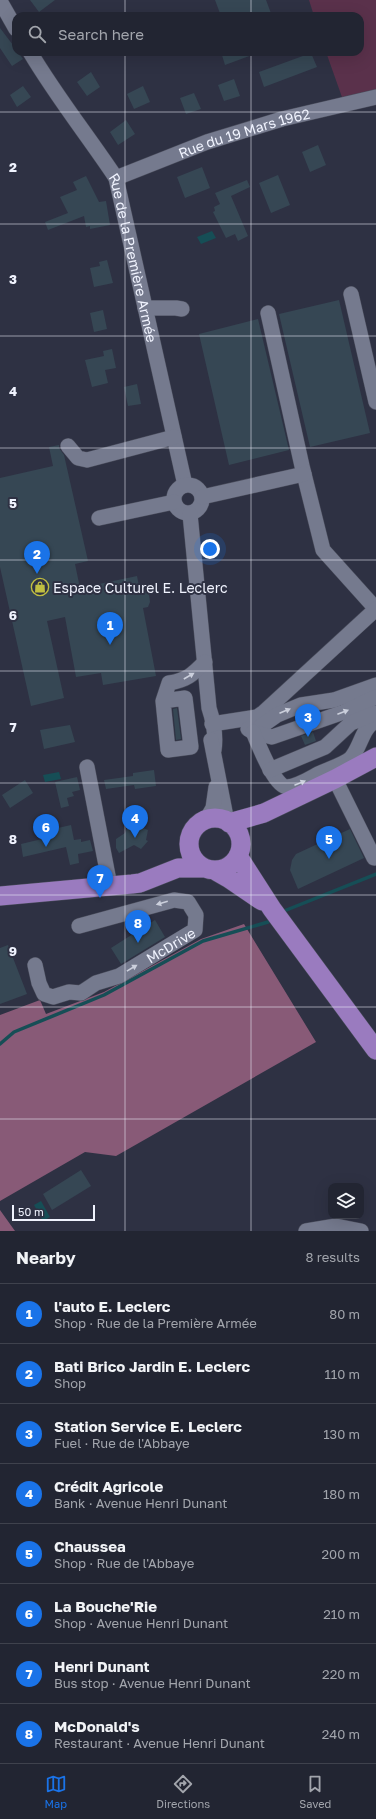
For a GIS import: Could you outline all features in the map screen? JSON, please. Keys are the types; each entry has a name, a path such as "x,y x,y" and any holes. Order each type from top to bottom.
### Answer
{"main road":[{"path":"154,877 174,861 189,843 192,832 198,825 206,820 213,818 228,822 264,813 335,780 376,757"},
{"path":"0,896 140,883 178,868 209,869 228,867 264,813"},
{"path":"228,822 235,829 239,850 272,910 376,1050"},
{"path":"189,843 193,858 251,893 272,910"}],"street":[{"path":"0,1 12,21"},
{"name":"Rue de la Première Armée","path":"32,56 49,83 88,135 116,178 185,485"},
{"name":"Rue du 19 Mars 1962","path":"116,178 207,142 282,119 376,97"},
{"path":"351,294 376,402"},
{"path":"145,308 182,309"},
{"path":"212,724 257,717 376,609 323,550 304,474 268,313"},
{"path":"68,446 78,458 87,460 174,437"},
{"path":"202,497 304,474"},
{"path":"185,485 194,486 198,489 202,497 201,506 195,512 190,514 186,514 178,510 174,502 175,493 185,485"},
{"path":"99,518 174,502"},
{"path":"190,514 209,708 215,743 214,750 217,774 228,822"},
{"path":"162,701 185,698 191,747 168,750 162,701 169,683 180,681 192,676 205,662"},
{"path":"253,732 277,715 301,705 334,700 376,685"},
{"path":"238,721 253,732 272,737 344,712 376,697"},
{"path":"209,708 208,716 211,744 214,750"},
{"path":"270,770 325,746 351,724 376,713"},
{"path":"253,732 270,770 280,785 286,788 300,783 350,759 359,746 366,730 371,723 376,721"},
{"path":"190,740 214,750"},
{"path":"87,767 110,886"},
{"path":"206,820 215,802 217,774"},
{"path":"335,780 374,858"},
{"name":"McDrive","path":"35,965 39,983 44,994 53,997 69,992 82,993 96,983 119,976 194,930 196,915 188,902 174,900 79,926"},
{"path":"306,1231 336,1226 361,1231"}],"shaded area":[{"path":"309,0 376,0 376,91 343,100 327,56 364,56 364,12 313,12"},
{"path":"212,231 216,238 201,244 197,237"},
{"path":"59,772 61,779 45,782 43,775"},
{"path":"244,924 316,1042 116,1156 85,1152 0,1201 0,1015 40,1000 46,1014 104,992 201,939"},
{"path":"41,1201 50,1217 43,1221 34,1205"},
{"path":"0,1210 15,1231 0,1231"}],"building":[{"path":"30,0 55,0 39,12"},
{"path":"215,0 266,0 270,12 220,12"},
{"path":"0,28 12,44 12,56 21,56 23,59 12,66 0,48"},
{"path":"222,56 249,56 225,65"},
{"path":"303,56 312,56 317,67 264,87 259,72"},
{"path":"91,72 100,87 87,96 77,82"},
{"path":"234,79 240,96 224,101 218,85"},
{"path":"23,86 31,97 17,107 10,95"},
{"path":"143,86 150,102 134,109 127,94"},
{"path":"194,93 201,109 186,114 180,98"},
{"path":"126,120 135,134 118,145 110,132"},
{"path":"318,145 326,165 310,172 302,152"},
{"path":"202,167 210,188 185,198 177,177"},
{"path":"278,175 290,205 271,213 259,183"},
{"path":"86,176 99,202 106,201 110,225 90,229 90,226 86,227 84,216 48,230 45,222 68,213 60,197 77,190 73,182"},
{"path":"247,180 250,187 231,196 248,236 238,241 235,234 226,238 213,212 215,211 214,207 220,204 215,193"},
{"path":"107,260 113,283 94,287 90,268 100,266 99,262"},
{"path":"339,300 370,433 310,447 279,314"},
{"path":"103,310 107,329 94,332 90,313"},
{"path":"258,319 289,450 229,465 199,334"},
{"path":"112,349 116,368 105,370 108,383 92,387 85,360 104,356 103,351"},
{"path":"137,384 141,404 128,406 124,387"},
{"path":"59,445 59,448 64,455 88,561 75,564 80,588 137,576 140,591 146,590 149,594 150,602 148,607 143,608 156,676 103,685 101,673 76,677 65,617 47,621 64,698 31,706 0,567 0,478 53,466 49,447"},
{"path":"177,708 181,739 176,740 173,709"},
{"path":"70,725 75,742 44,749 40,730"},
{"path":"313,732 316,741 305,745 301,736"},
{"path":"154,770 156,786 135,789 134,785 106,789 104,780 133,776 133,773"},
{"path":"77,777 80,790 72,792 74,796 67,798 69,806 61,808 55,782"},
{"path":"25,780 33,793 10,808 2,795"},
{"path":"128,820 142,820 143,828 148,830 146,840 148,841 141,849 134,845 119,853 116,848 116,839 125,833 128,826"},
{"path":"71,825 74,840 81,839 81,842 90,840 93,851 78,854 79,863 70,865 66,847 23,857 21,844 42,839 40,832"},
{"path":"350,829 364,858 298,889 290,870 292,860 296,854"},
{"path":"155,920 165,937 121,964 111,948"},
{"path":"8,945 27,994 0,1004 0,948"},
{"path":"81,1170 91,1186 52,1210 43,1194"}],"waterway":[{"path":"284,911 376,874"},
{"path":"0,1044 14,1032 104,995 203,941 268,922"}],"place":[{"name":"Bati Brico Jardin E. Leclerc","path":"37,574"},
{"name":"Espace Culturel E. Leclerc","path":"40,587"},
{"name":"l'auto E. Leclerc","path":"110,645"},
{"name":"Station Service E. Leclerc","path":"308,737"},
{"name":"Crédit Agricole","path":"135,838"},
{"name":"La Bouche'Rie","path":"46,847"},
{"name":"Chaussea","path":"329,859"},
{"name":"Henri Dunant","path":"100,898"},
{"name":"McDonald's","path":"138,943"}]}
